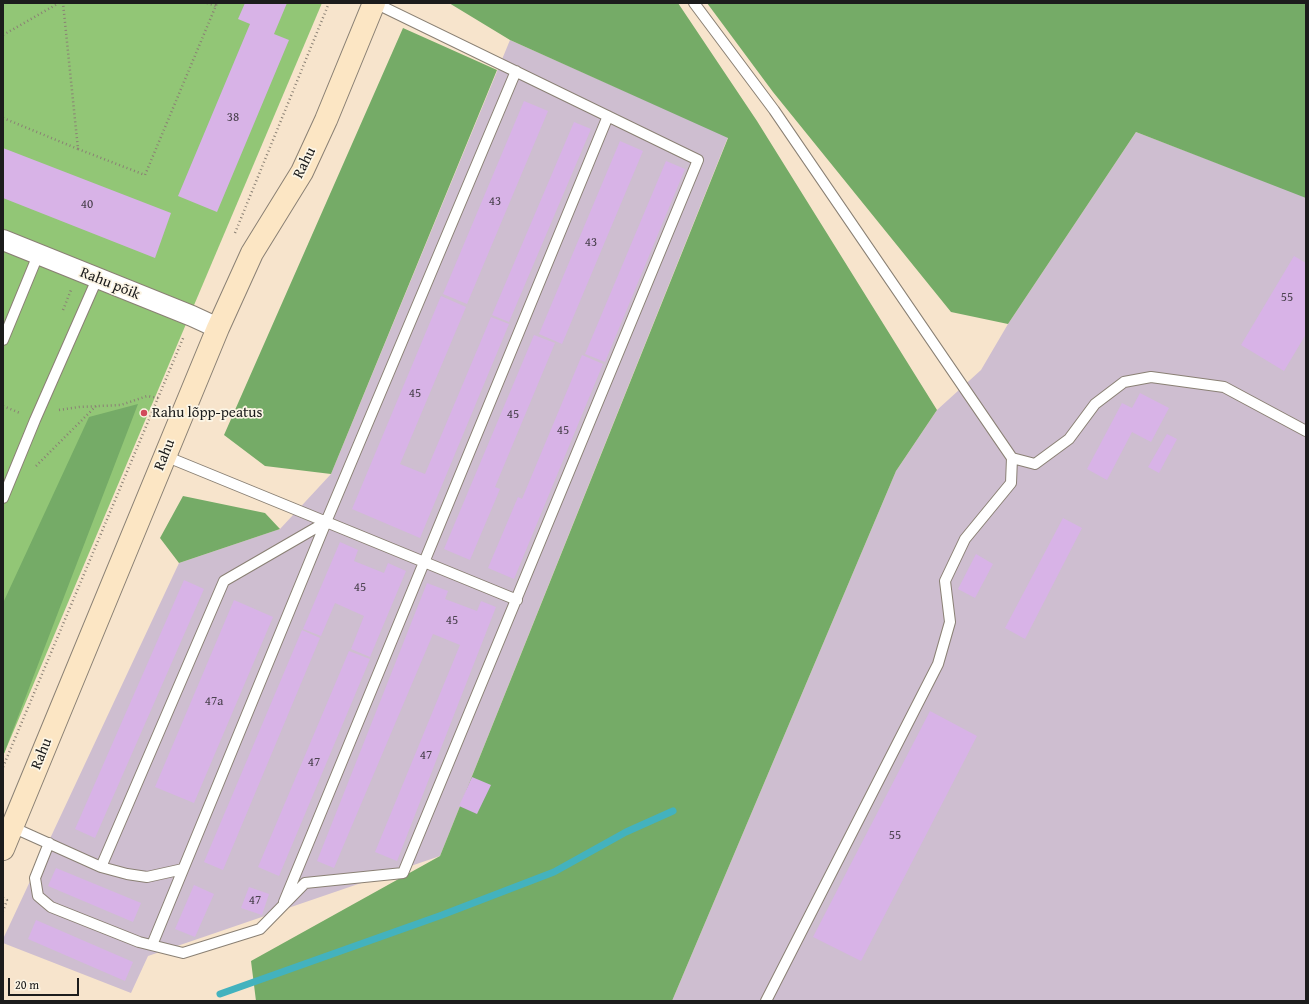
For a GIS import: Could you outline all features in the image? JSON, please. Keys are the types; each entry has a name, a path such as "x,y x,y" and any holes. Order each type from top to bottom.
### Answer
{"main road":[{"name":"Rahu","path":"3,849 218,328 252,253 302,172 326,120 375,3"}],"street":[{"name":"Rahu põik","path":"3,240 192,316 218,328"}],"lane":[{"path":"49,844 35,878 38,896 50,906 139,942 183,953 260,929 305,883 403,873 698,160 375,3"},
{"path":"694,3 774,110 1012,458 1011,483 965,539 945,581 950,622 938,664 766,1001"},
{"path":"152,946 326,522 516,71"},
{"path":"282,907 608,116"},
{"path":"3,340 38,255"},
{"path":"3,498 38,413 97,279"},
{"path":"1012,458 1035,464 1069,439 1095,404 1124,382 1151,377 1224,387 1306,431"},
{"path":"165,456 517,600"},
{"path":"101,867 224,581 326,522"},
{"path":"12,827 101,867 127,874 147,877 183,868"}],"path":[{"path":"3,35 58,3"},
{"path":"63,3 78,149"},
{"path":"207,3 216,6"},
{"path":"3,118 145,175 217,3"},
{"path":"234,237 329,3"},
{"path":"3,767 192,316"},
{"path":"38,413 80,407 121,405 146,396 158,398"},
{"path":"11,479 32,470 96,406"},
{"path":"3,898 7,900 3,911"}],"shaded area":[{"path":"510,40 728,137 440,856 148,956 131,993 3,943 3,939 179,563 280,529 331,474"},
{"path":"1136,132 1306,197 1306,1001 672,1001 896,471 937,410 981,370 1008,324"}],"green space":[{"path":"3,3 322,3 3,756"},
{"path":"449,3 678,3 757,121 937,410 896,471 672,1001 256,1001 251,961 440,856 728,138 510,40"},
{"path":"707,3 1306,3 1306,198 1136,132 1008,324 951,312 773,92"},
{"path":"403,28 497,70 331,474 265,466 224,435"},
{"path":"138,404 3,756 3,603 89,417"},
{"path":"183,496 265,513 280,529 179,563 160,538"}],"building":[{"path":"245,3 287,3 274,34 289,40 217,212 178,196 250,24 238,19"},
{"path":"524,101 548,111 467,304 443,294"},
{"path":"574,122 591,129 509,322 492,315"},
{"path":"620,141 643,151 562,344 539,334"},
{"path":"3,148 171,213 155,258 3,198"},
{"path":"666,161 685,169 605,362 585,354"},
{"path":"1294,256 1306,263 1306,334 1284,371 1241,345"},
{"path":"441,296 466,307 400,464 425,474 491,317 509,324 420,538 352,509"},
{"path":"534,335 555,343 495,487 500,489 470,560 444,549"},
{"path":"582,355 603,364 514,579 488,568 518,497 522,499"},
{"path":"1140,393 1169,408 1151,442 1132,432 1107,480 1087,469 1122,403 1132,408"},
{"path":"1167,434 1177,439 1159,473 1148,467"},
{"path":"1063,518 1082,528 1025,639 1005,628"},
{"path":"340,542 358,550 354,561 384,573 388,563 406,571 370,657 351,649 364,616 335,603 321,636 303,629"},
{"path":"976,554 993,564 975,598 958,589"},
{"path":"184,580 204,589 95,838 75,829"},
{"path":"427,583 448,591 445,599 477,611 481,601 496,607 397,861 375,852 460,645 433,634 334,868 317,861"},
{"path":"234,600 273,617 194,803 155,787"},
{"path":"302,630 320,638 223,870 204,862"},
{"path":"349,651 370,659 279,876 258,867"},
{"path":"930,711 977,736 861,961 813,937"},
{"path":"472,777 491,785 477,814 459,806"},
{"path":"56,868 141,903 133,922 48,886"},
{"path":"194,885 214,894 195,937 175,929"},
{"path":"249,887 269,894 262,915 241,908"},
{"path":"36,920 133,962 125,981 28,939"}],"waterway":[{"path":"220,994 442,915 554,872 626,832 673,811"}],"place":[{"name":"Rahu lõpp-peatus","path":"144,413"}]}
